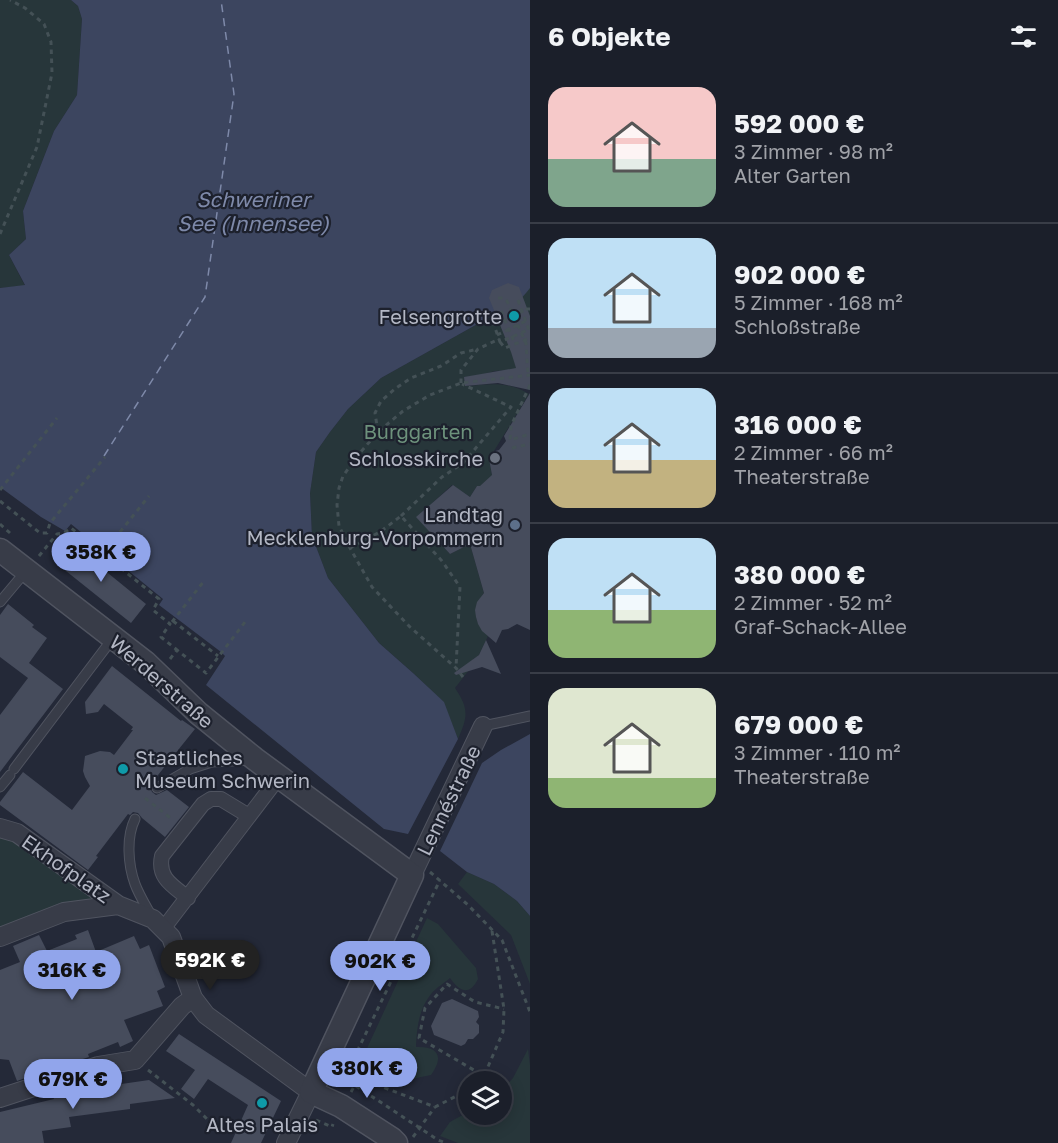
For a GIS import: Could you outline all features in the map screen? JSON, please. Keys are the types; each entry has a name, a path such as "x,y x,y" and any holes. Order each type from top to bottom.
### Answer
{"street":[{"name":"Werderstraße","path":"0,550 32,563 113,638 146,663 198,713 255,759 420,873"},
{"name":"Lennéstraße","path":"420,873 427,844 483,726"},
{"path":"158,924 188,898 279,777"},
{"path":"188,898 166,881 160,864 162,856 203,804 211,799 221,799 249,816"},
{"name":"Ekhofplatz","path":"0,828 17,833 118,905"},
{"path":"286,1143 420,873"},
{"path":"118,905 158,924 171,937 193,998 206,1015 311,1092 341,1106 396,1143"},
{"name":"Ekhofplatz","path":"0,937 64,912 118,905"},
{"path":"0,1098 98,1066 135,1060 183,1006 193,998"}],"lane":[{"path":"0,602 32,563"},
{"path":"0,788 113,638"},
{"path":"483,726 530,716"},
{"path":"157,788 190,769 212,762 255,759"},
{"path":"135,819 129,840 130,861 135,883 158,924"}],"path":[{"path":"0,234 36,147 52,73 51,42 44,24 25,8 10,0"},
{"path":"463,677 372,587 339,525 339,488 343,476 378,432 403,411 430,395 461,383 529,375 526,343 507,301 504,298 498,298"},
{"path":"378,432 375,413 381,401 411,378 441,366 461,353 530,331 528,320 518,300"},
{"path":"508,305 525,346"},
{"path":"530,309 494,325 505,348 530,338"},
{"path":"501,310 515,344"},
{"path":"499,339 509,329 528,320"},
{"path":"461,383 461,370 478,349"},
{"path":"350,548 380,532 401,516 442,477 462,463 511,407 461,383"},
{"path":"530,385 511,426 510,440 530,434"},
{"path":"1,489 57,418"},
{"path":"512,447 530,444"},
{"path":"47,533 50,523 105,457"},
{"path":"103,553 149,496"},
{"path":"0,501 40,533 64,533 71,528 159,599 153,610 218,656"},
{"path":"401,516 442,561 460,587 456,668"},
{"path":"32,563 57,534"},
{"path":"204,581 161,637 206,673 245,622"},
{"path":"168,662 177,650"},
{"path":"145,798 184,828"},
{"path":"420,873 440,880 502,940 530,1012"},
{"path":"435,1107 359,1078 354,1068 354,1058 440,880"},
{"path":"486,1071 503,1032 504,1009 491,929"},
{"path":"475,1071 418,1038 425,1008 447,984 475,1002 504,1009"},
{"path":"135,1060 193,1105 217,1130"},
{"path":"359,1078 356,1086 446,1143"},
{"path":"409,1143 435,1107 458,1095"}],"green space":[{"path":"0,0 71,0 78,6 82,19 77,95 54,131 23,211 26,239 9,255 25,286 0,288"},
{"name":"Burggarten","path":"530,287 530,341 510,348 517,370 495,371 465,379 467,386 506,385 529,394 489,459 493,480 484,487 477,486 470,497 452,485 417,517 450,554 470,544 484,593 478,604 476,616 488,636 478,657 473,659 473,665 455,688 466,713 458,739 443,702 379,643 328,578 312,536 310,493 316,452 348,409 381,378 490,317 507,310"},
{"path":"0,829 118,905 0,937"},
{"path":"467,872 494,884 517,901 530,916 530,984 511,935 458,884"},
{"path":"427,918 438,924 476,968 478,979 475,985 464,990 460,989 450,978 433,992 421,1012 416,1047 430,1048 437,1054 437,1063 431,1075 393,1080 357,1070"},
{"path":"528,1049 530,1143 458,1143 440,1136 450,1122 458,1118 458,1125 512,1125 513,1078"}],"water":[{"name":"Schweriner See (Innensee)","path":"71,0 530,0 530,288 518,302 507,310 490,317 381,378 348,409 316,452 310,493 312,536 328,578 379,643 444,702 458,739 408,834 384,829 206,685 225,656 159,605 163,599 71,524 65,531 41,517 0,487 0,288 25,285 9,255 26,239 23,211 54,131 77,95 82,19 78,6"},
{"path":"530,734 530,916 517,901 494,884 467,872 440,851 482,763"}],"building":[{"path":"508,283 519,287 530,316 530,390 498,383 465,386 464,377 516,368 489,298 492,290"},
{"path":"530,393 530,630 517,624 502,630 496,643 482,631 476,617 477,602 484,593 470,544 450,554 416,517 453,485 470,497 477,486 492,475 489,459 492,452 499,450 506,441 504,436"},
{"path":"71,543 146,604 131,623 56,563"},
{"path":"8,604 47,638 29,663 63,689 0,772 0,715 28,678 0,657 0,615"},
{"path":"486,640 501,674 482,667 456,675 454,673 479,655"},
{"name":"Staatliches Museum Schwerin","path":"112,666 181,721 195,729 150,787 156,795 167,790 189,807 165,837 138,813 128,814 88,870 0,805 0,802 23,772 72,810 90,786 83,771 85,756 100,751 114,755 133,730 131,730 133,727 104,704 98,712 86,714 85,702"},
{"path":"88,930 96,952 134,936 140,949 149,945 165,987 157,991 163,1006 124,1020 133,1041 120,1047 118,1042 88,1054 89,1057 17,1081 9,1060 0,1059 0,970 20,962 13,946 39,935 47,951 77,939 75,935"},
{"path":"452,999 478,1011 479,1017 476,1022 479,1025 479,1033 461,1046 434,1035 431,1026 442,1003"},
{"name":"Altes Palais","path":"179,1034 281,1101 261,1143 231,1143 248,1105 208,1079 194,1099 181,1089 195,1070 166,1051"},
{"path":"149,1080 175,1098 130,1104 130,1109 69,1117 71,1127 42,1131 44,1143 0,1143 0,1112 80,1090"}],"ferry route":[{"path":"104,456 205,297 234,94 221,0"}],"place":[{"name":"Felsengrotte","path":"514,316"},
{"name":"Schlosskirche","path":"495,458"},
{"name":"Landtag Mecklenburg-Vorpommern","path":"515,525"},
{"name":"Staatliches Museum Schwerin","path":"123,769"},
{"name":"Altes Palais","path":"262,1103"}]}
